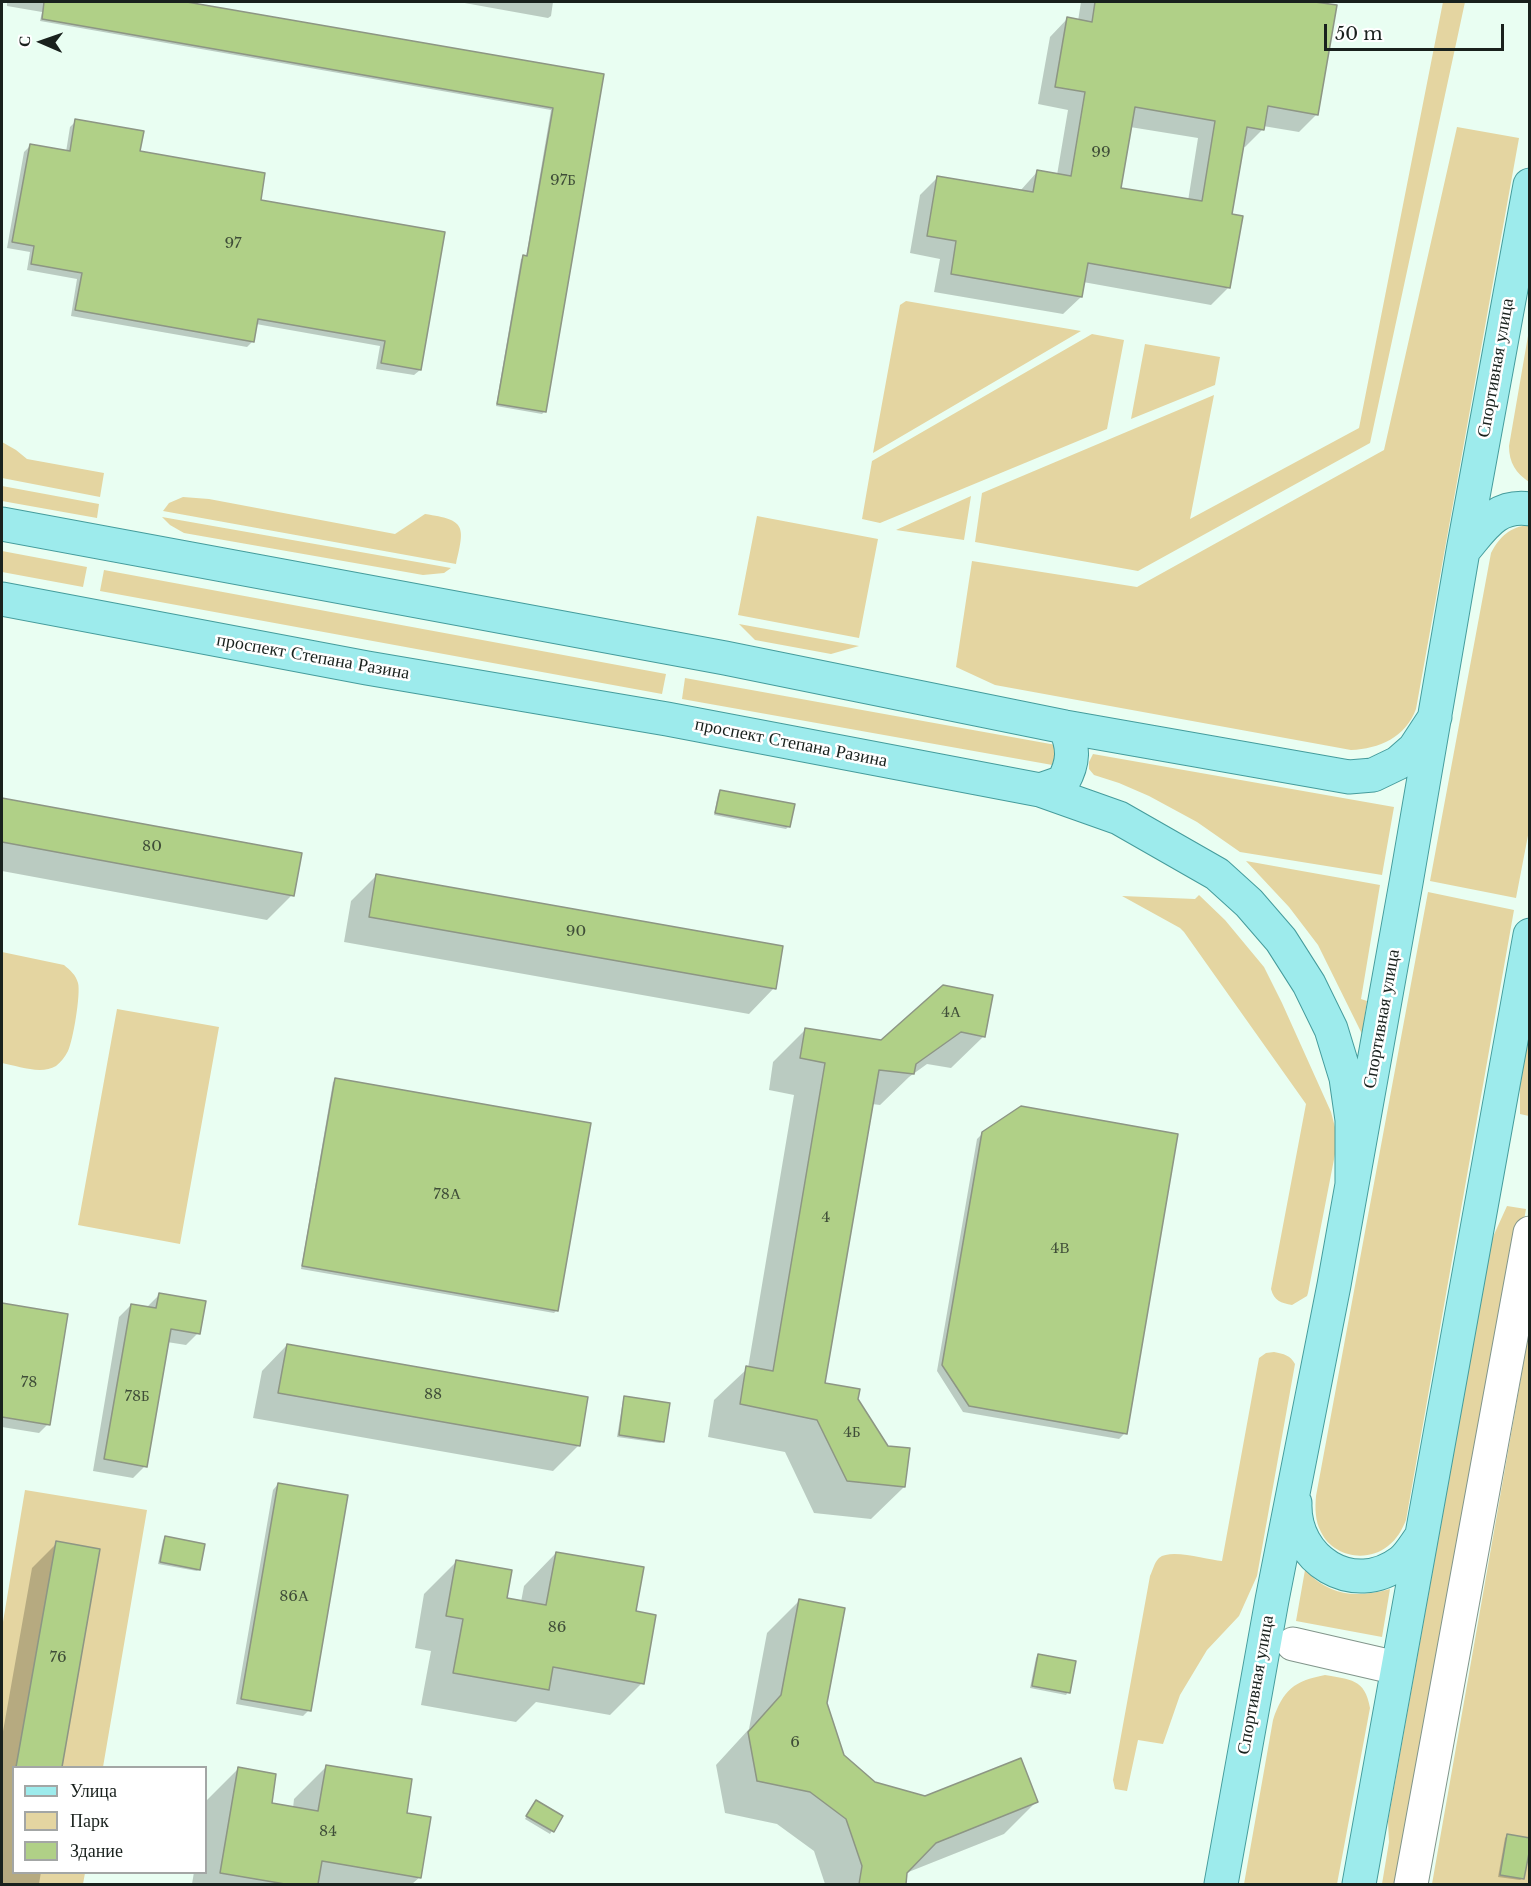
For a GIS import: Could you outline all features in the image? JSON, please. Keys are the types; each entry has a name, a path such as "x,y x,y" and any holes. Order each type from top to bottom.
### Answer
{"main road":[{"name":"Спортивная улица","path":"1221,1884 1270,1611 1352,1185 1530,184"},
{"path":"1463,551 1487,523 1502,511 1513,507 1530,509"},
{"path":"2,524 724,658 1065,727 1348,777 1373,775 1398,763 1414,749 1435,717"},
{"name":"проспект Степана Разина","path":"2,599 367,668 679,721 1040,790 1119,818 1217,874 1249,903 1281,940 1308,984 1331,1029 1346,1077 1352,1120 1352,1185"},
{"path":"1040,790 1063,782 1071,767 1071,740 1065,727"},
{"name":"Спортивная улица","path":"1359,1884 1530,935"},
{"name":"Спортивная улица","path":"1295,1487 1294,1518 1301,1539 1310,1552 1325,1566 1343,1574 1363,1576 1382,1573 1402,1561 1422,1537"}],"street":[{"path":"1411,1884 1530,1233"},
{"path":"1293,1644 1397,1668"}],"green space":[{"path":"1443,2 1465,2 1370,443 1138,571 975,542 982,493 1214,395 1190,519 1359,428"},
{"path":"1457,127 1519,138 1416,709 1406,727 1381,744 1351,750 995,685 956,667 972,561 1137,587 1384,450"},
{"path":"906,301 1081,331 873,453 900,305"},
{"path":"1529,330 1529,482 1514,467 1510,458 1509,446"},
{"path":"1092,334 1124,340 1107,429 880,523 862,519 872,461"},
{"path":"1145,344 1220,357 1215,385 1131,419"},
{"path":"2,442 27,459 104,473 100,497 2,478"},
{"path":"2,486 99,504 97,518 2,501"},
{"path":"971,496 964,540 896,530"},
{"path":"183,497 209,499 395,534 425,514 438,516 455,522 461,533 461,541 456,564 163,511 169,503"},
{"path":"757,516 878,539 859,638 738,615"},
{"path":"162,517 451,568 444,573 423,575 184,533"},
{"path":"1529,525 1530,825 1516,898 1430,881 1491,553 1506,533"},
{"path":"2,551 87,567 83,587 2,572"},
{"path":"104,570 666,674 662,694 100,591"},
{"path":"739,624 859,646 831,654 755,640"},
{"path":"685,678 1056,745 1058,766 682,699"},
{"path":"1093,754 1394,807 1382,875 1240,852 1197,822 1149,796 1094,775 1089,769 1089,762"},
{"path":"1246,861 1380,885 1361,999 1367,1001 1362,1034 1318,945 1289,907"},
{"path":"1428,892 1514,910 1406,1520 1399,1534 1388,1546 1370,1554 1351,1555 1334,1547 1321,1532 1316,1514 1316,1496"},
{"path":"1199,895 1225,920 1264,967 1331,1112 1336,1131 1336,1149 1308,1293 1292,1305 1278,1301 1271,1289 1306,1104 1184,932 1122,896 1195,899"},
{"path":"2,952 64,965 77,980 79,988 76,1017 70,1046 61,1061 50,1069 37,1070 2,1063"},
{"path":"117,1009 219,1027 180,1244 78,1225"},
{"path":"1529,1031 1529,1116 1520,1114 1520,1080"},
{"path":"1507,1206 1526,1209 1406,1884 1382,1884 1389,1842 1388,1821 1492,1239"},
{"path":"1529,1332 1529,1884 1432,1884"},
{"path":"1266,1353 1286,1355 1295,1364 1257,1576 1239,1616 1207,1650 1180,1695 1163,1744 1138,1740 1127,1791 1115,1789 1113,1780 1150,1576 1157,1560 1165,1555 1180,1554 1222,1561 1259,1358"},
{"path":"25,1490 147,1510 103,1766 12,1766 12,1874 85,1874 83,1884 2,1884 2,1628"},
{"path":"1305,1570 1324,1586 1344,1593 1366,1594 1390,1589 1382,1637 1296,1621"},
{"path":"1325,1675 1355,1682 1364,1691 1370,1708 1337,1884 1244,1884 1273,1720 1281,1701 1291,1688 1305,1680"}],"building":[{"path":"44,2 187,2 604,74 546,412 497,404 523,255 527,256 553,108 42,19"},
{"path":"1095,2 1315,2 1337,5 1318,115 1268,106 1264,130 1247,127 1232,214 1243,216 1230,288 1088,263 1082,297 951,274 956,241 927,236 937,176 1033,192 1037,170 1071,176 1085,92 1055,87 1067,17 1092,22","holes":["1135,107 1215,121 1202,201 1121,188"]},
{"path":"75,119 144,131 140,151 265,173 261,200 445,232 421,370 381,363 385,341 258,319 254,342 75,310 82,273 31,264 34,246 12,242 30,144 70,151"},
{"path":"720,790 795,804 790,827 715,813"},
{"path":"2,798 302,853 294,896 2,842"},
{"path":"376,874 783,946 776,989 369,917"},
{"path":"943,985 993,995 985,1037 961,1032 916,1064 914,1074 879,1070 825,1383 860,1389 858,1399 888,1446 910,1448 905,1487 847,1481 817,1420 740,1404 746,1366 773,1371 825,1063 800,1058 805,1028 881,1040"},
{"path":"335,1078 591,1123 558,1311 302,1266"},
{"path":"1021,1106 1178,1134 1127,1434 969,1406 942,1365 982,1132"},
{"path":"159,1293 206,1301 200,1334 171,1329 147,1467 104,1459 131,1304 156,1308"},
{"path":"2,1303 68,1314 50,1425 2,1417"},
{"path":"287,1344 588,1397 580,1446 278,1393"},
{"path":"624,1396 670,1403 664,1442 619,1435"},
{"path":"278,1483 348,1495 311,1711 241,1699"},
{"path":"165,1536 205,1544 200,1570 160,1562"},
{"path":"56,1541 100,1549 62,1766 16,1766"},
{"path":"556,1552 644,1567 636,1611 656,1615 644,1684 553,1667 549,1690 453,1673 463,1619 446,1616 456,1560 512,1570 507,1598 546,1605"},
{"path":"799,1599 845,1608 827,1703 844,1755 875,1782 925,1796 1021,1758 1038,1802 936,1843 907,1873 906,1884 859,1884 862,1866 846,1819 810,1792 757,1781 748,1732 781,1695"},
{"path":"1038,1654 1076,1661 1070,1693 1032,1686"},
{"path":"326,1765 412,1779 407,1813 431,1817 421,1878 322,1861 318,1884 285,1884 220,1873 238,1767 276,1774 272,1803 318,1811"},
{"path":"536,1800 563,1816 554,1832 526,1816"},
{"path":"1507,1834 1530,1838 1524,1879 1500,1875"}]}
